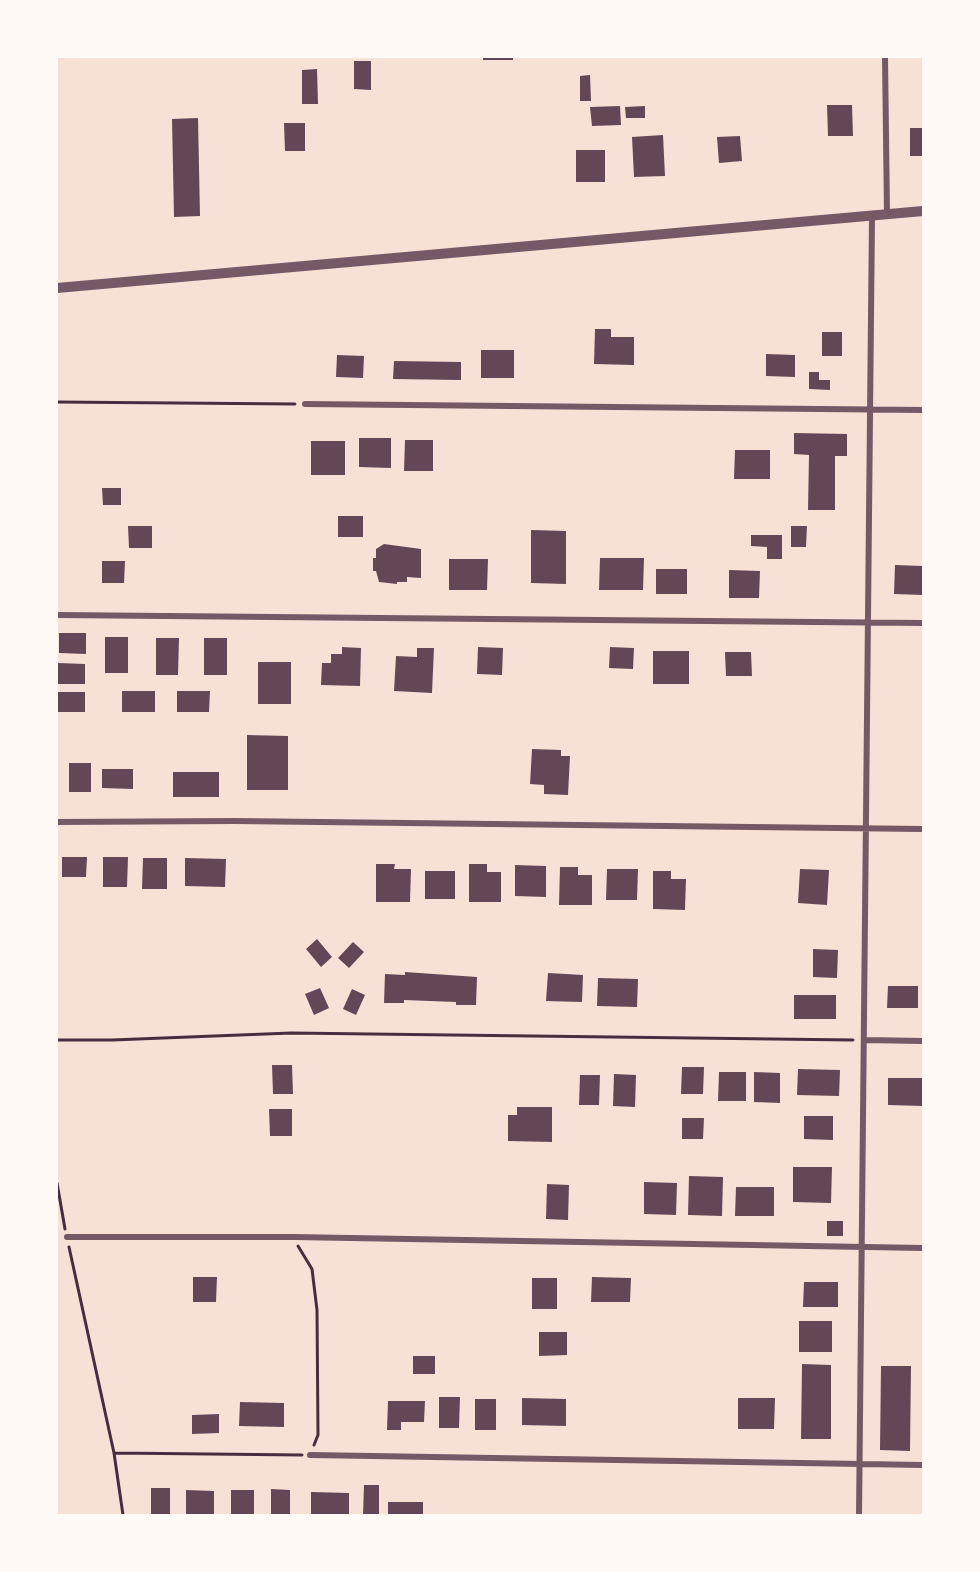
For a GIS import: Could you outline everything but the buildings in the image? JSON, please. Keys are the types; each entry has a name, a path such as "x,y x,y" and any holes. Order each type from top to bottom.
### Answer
{"street":[{"path":"885,57 887,214"},
{"path":"57,288 923,211"},
{"path":"859,1515 872,216"},
{"path":"305,404 923,410"},
{"path":"57,615 923,623"},
{"path":"57,822 234,820 923,829"},
{"path":"865,1040 923,1041"},
{"path":"67,1237 293,1237 923,1248"},
{"path":"310,1455 923,1465"}],"path":[{"path":"57,402 305,404"},
{"path":"57,1040 112,1041 291,1033 865,1040"},
{"path":"57,1183 114,1453 123,1515"},
{"path":"114,1453 310,1455 318,1435 317,1310 312,1269 293,1237"}]}
